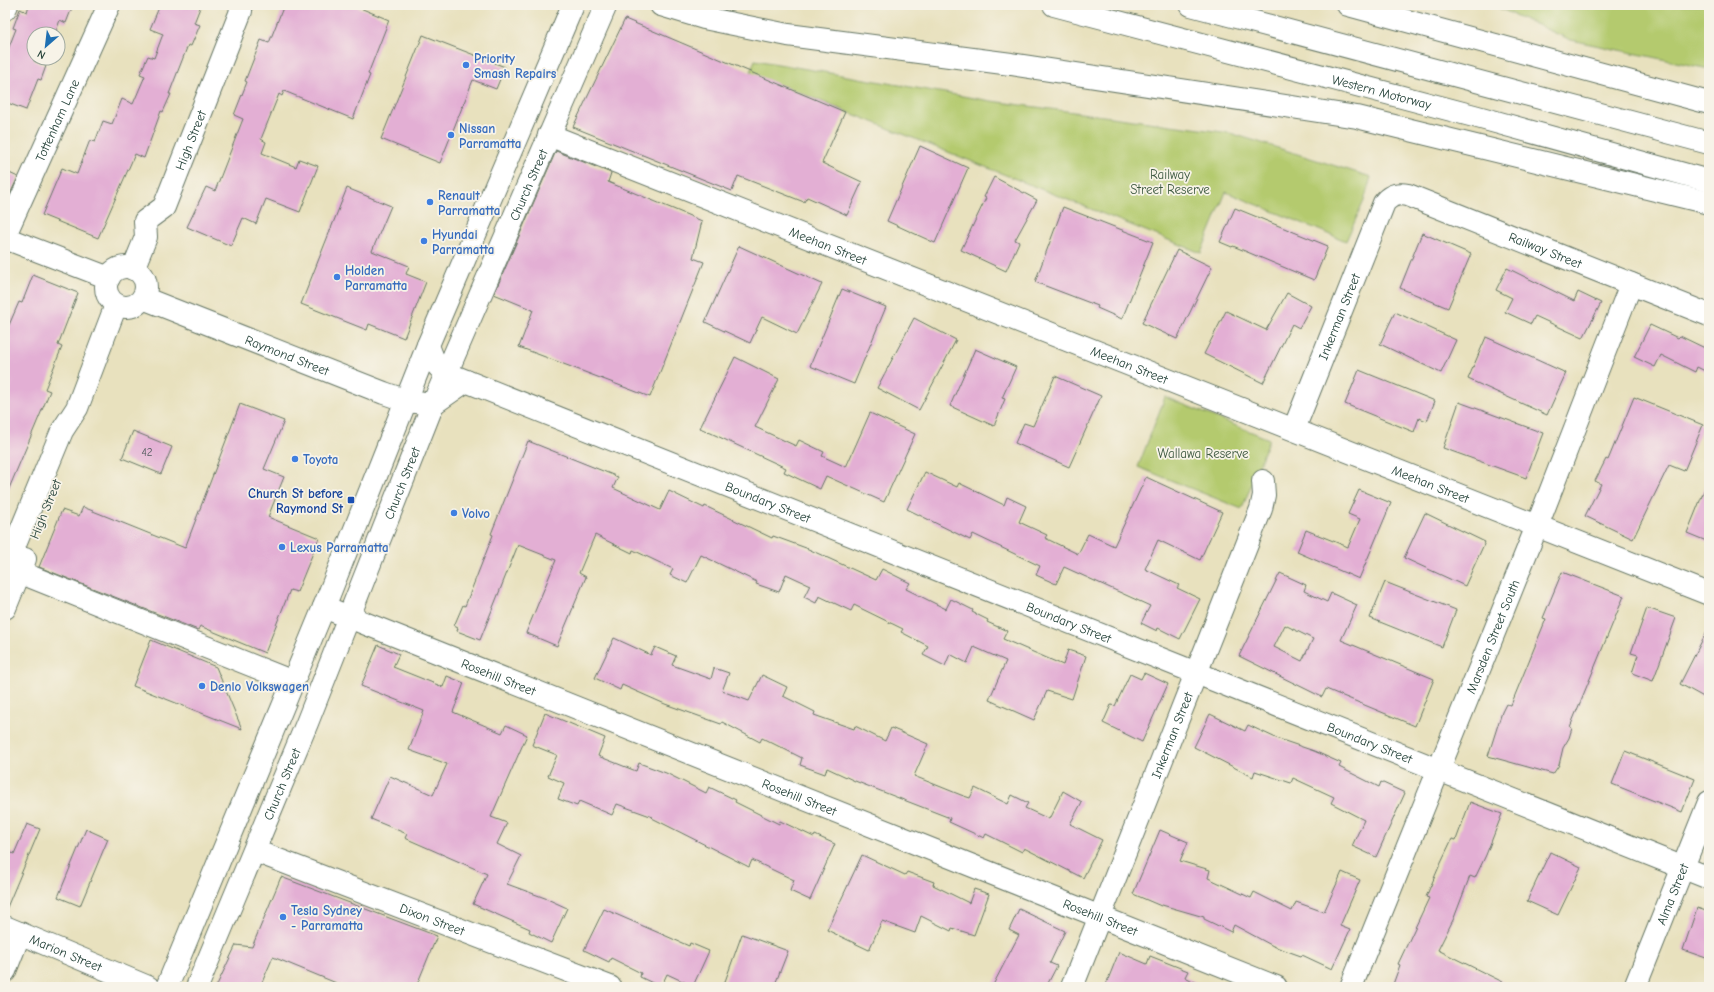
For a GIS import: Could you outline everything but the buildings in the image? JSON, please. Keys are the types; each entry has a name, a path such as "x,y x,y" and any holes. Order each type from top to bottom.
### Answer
{"main road":[{"path":"5,9 7,5"},
{"name":"Tottenham Lane","path":"5,237 109,5"},
{"name":"High Street","path":"133,269 146,237 145,221 164,207 241,11 240,5"},
{"name":"Church Street","path":"167,987 324,607 428,345 573,5"},
{"name":"Church Street","path":"197,987 255,851 433,404 456,377 549,135 606,5"},
{"path":"661,5 704,18 788,35 1011,64 1357,117 1709,204"},
{"name":"Western Motorway","path":"1054,5 1467,114 1709,181"},
{"path":"1191,5 1709,143"},
{"path":"1348,5 1709,103"},
{"name":"Meehan Street","path":"549,135 1709,594"},
{"name":"Railway Street","path":"1384,203 1396,195 1402,193 1408,195 1709,315"},
{"name":"Inkerman Street","path":"1294,429 1384,203"},
{"path":"5,237 109,278"},
{"path":"122,268 133,269 139,272 145,282 143,298 132,306 125,307 116,305 109,297 107,291 109,278 117,270 122,268"},
{"name":"Marsden Street South","path":"1351,987 1537,526 1631,284"},
{"name":"Raymond Street","path":"143,298 384,393 407,401 433,404"},
{"name":"High Street","path":"5,608 14,570 74,438 77,408 116,305"},
{"path":"428,345 434,361 440,369 456,377"},
{"name":"Boundary Street","path":"456,377 1709,878"},
{"name":"Inkerman Street","path":"1072,987 1261,509 1264,495 1262,481"},
{"path":"14,570 293,682"},
{"name":"Rosehill Street","path":"324,607 1276,987"},
{"name":"Alma Street","path":"1635,987 1684,868 1709,802"},
{"name":"Dixon Street","path":"255,851 610,987"},
{"path":"5,971 13,930"},
{"name":"Marion Street","path":"13,930 148,987"}],"green space":[{"path":"1492,5 1709,5 1709,69 1571,40"},
{"name":"Railway Street Reserve","path":"755,60 991,101 1230,133 1371,177 1364,201 1346,241 1226,192 1201,253 750,73"},
{"name":"Wallawa Reserve","path":"1165,397 1269,439 1242,509 1138,467"}],"place":[{"name":"Priority Smash Repairs","path":"466,65"},
{"name":"Nissan Parramatta","path":"451,135"},
{"name":"Renault Parramatta","path":"430,202"},
{"name":"Hyundai Parramatta","path":"424,241"},
{"name":"Holden Parramatta","path":"337,277"},
{"name":"Toyota","path":"295,459"},
{"name":"Church St before Raymond St","path":"351,500"},
{"name":"Volvo","path":"454,513"},
{"name":"Lexus Parramatta","path":"282,547"},
{"name":"Denlo Volkswagen","path":"202,686"},
{"name":"Tesla Sydney - Parramatta","path":"283,917"}]}
